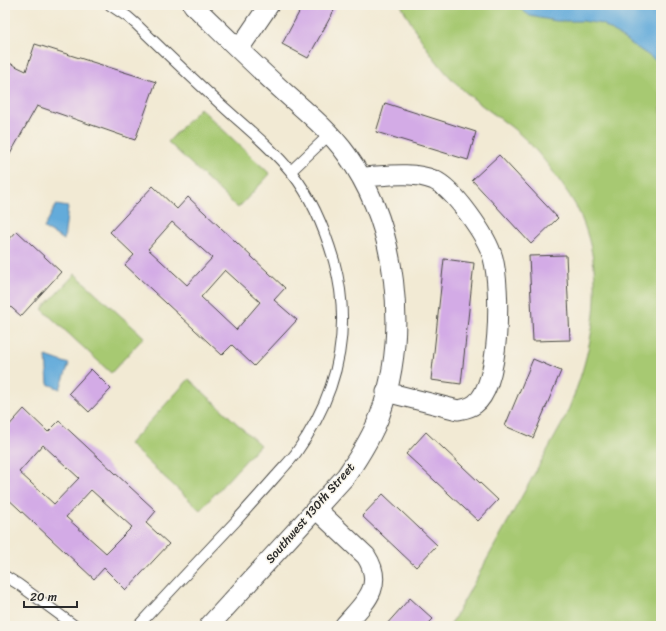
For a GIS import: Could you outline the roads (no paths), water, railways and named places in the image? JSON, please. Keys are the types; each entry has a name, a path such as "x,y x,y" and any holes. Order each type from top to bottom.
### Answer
{"street":[{"name":"Southwest 130th Street","path":"193,5 330,134 346,154 362,177 380,219 391,263 394,292 394,360 380,415 372,434 346,476 209,626"},
{"path":"239,49 269,5"},
{"path":"362,177 414,175 434,180 445,186 481,232 490,250 496,268 498,297 497,340 494,361 482,397 475,404 458,410 386,392"},
{"path":"316,509 366,556 372,565 375,578 373,588 368,598 344,626"}],"lane":[{"path":"117,7 262,142 291,171 303,187 324,230 331,249 340,284 342,308 342,330 336,370 322,411 313,427 294,455 255,500 138,626"},
{"path":"291,171 330,134"},
{"path":"5,576 75,626"}],"water":[{"path":"515,5 661,5 661,64 602,24 583,21 556,21 530,16"},
{"path":"56,205 68,207 64,240 44,228"},
{"path":"46,356 69,364 60,389 48,384"}]}
